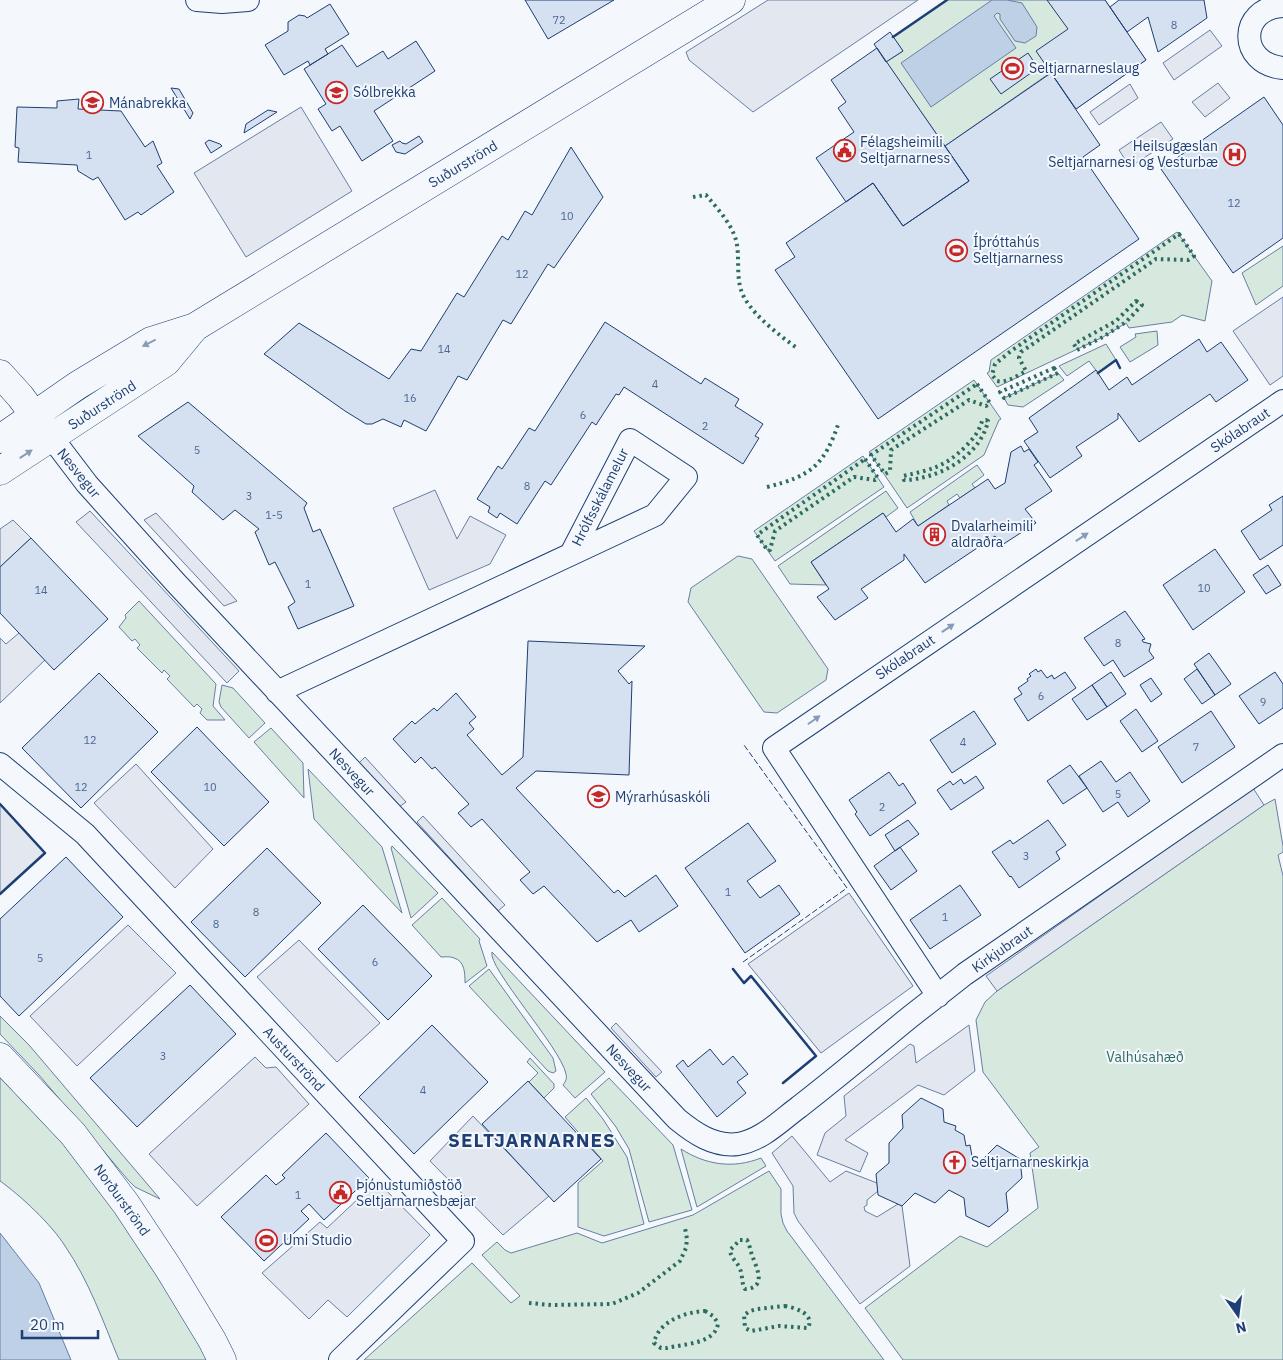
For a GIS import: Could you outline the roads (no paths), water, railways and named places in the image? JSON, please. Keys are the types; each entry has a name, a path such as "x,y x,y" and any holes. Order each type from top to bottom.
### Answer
{"street":[{"path":"197,0 222,2 248,0"},
{"name":"Suðurströnd","path":"0,439 78,385 151,340 195,327 731,0"},
{"path":"1269,5 1256,17 1251,26 1249,37 1251,47 1256,56 1264,63 1273,67 1283,68"},
{"name":"Suðurströnd","path":"0,471 166,362 195,327"},
{"name":"Nesvegur","path":"0,374 20,396 87,484 176,583 677,1119 708,1140 727,1145"},
{"name":"Skólabraut","path":"938,996 774,748 1283,401"},
{"name":"Hrólfsskálamelur","path":"278,692 655,515 686,478 630,440 571,554"},
{"name":"Kirkjubraut","path":"727,1145 739,1144 757,1138 836,1078 965,974 1283,755"},
{"name":"Austurströnd","path":"0,764 82,830 463,1241 340,1360"},
{"name":"Norðurströnd","path":"0,1056 73,1134 126,1204 170,1269 222,1360"}],"water":[{"path":"992,0 1022,3 1037,27 1036,36 1025,43 1015,41 1000,19 1000,14 997,13 994,16 1016,48 931,107 901,63"},
{"path":"0,1233 39,1283 71,1360 0,1360"}],"place":[{"name":"Seltjarnarneslaug","path":"1013,68"},
{"name":"Sólbrekka","path":"337,92"},
{"name":"Mánabrekka","path":"93,103"},
{"name":"Félagsheimili Seltjarnarness","path":"844,150"},
{"name":"Heilsugæslan Seltjarnarnesi og Vesturbæ","path":"1234,154"},
{"name":"Íþróttahús Seltjarnarness","path":"957,250"},
{"name":"Dvalarheimili aldraðra","path":"935,534"},
{"name":"Mýrarhúsaskóli","path":"599,797"},
{"name":"Seltjarnarneskirkja","path":"955,1162"},
{"name":"Þjónustumiðstöð Seltjarnarnesbæjar","path":"340,1193"},
{"name":"Umi Studio","path":"267,1240"}],"district":[{"name":"SELTJARNARNES","path":"532,1140"}],"park label":[{"name":"Valhúsahæð","path":"1145,1057"}]}
